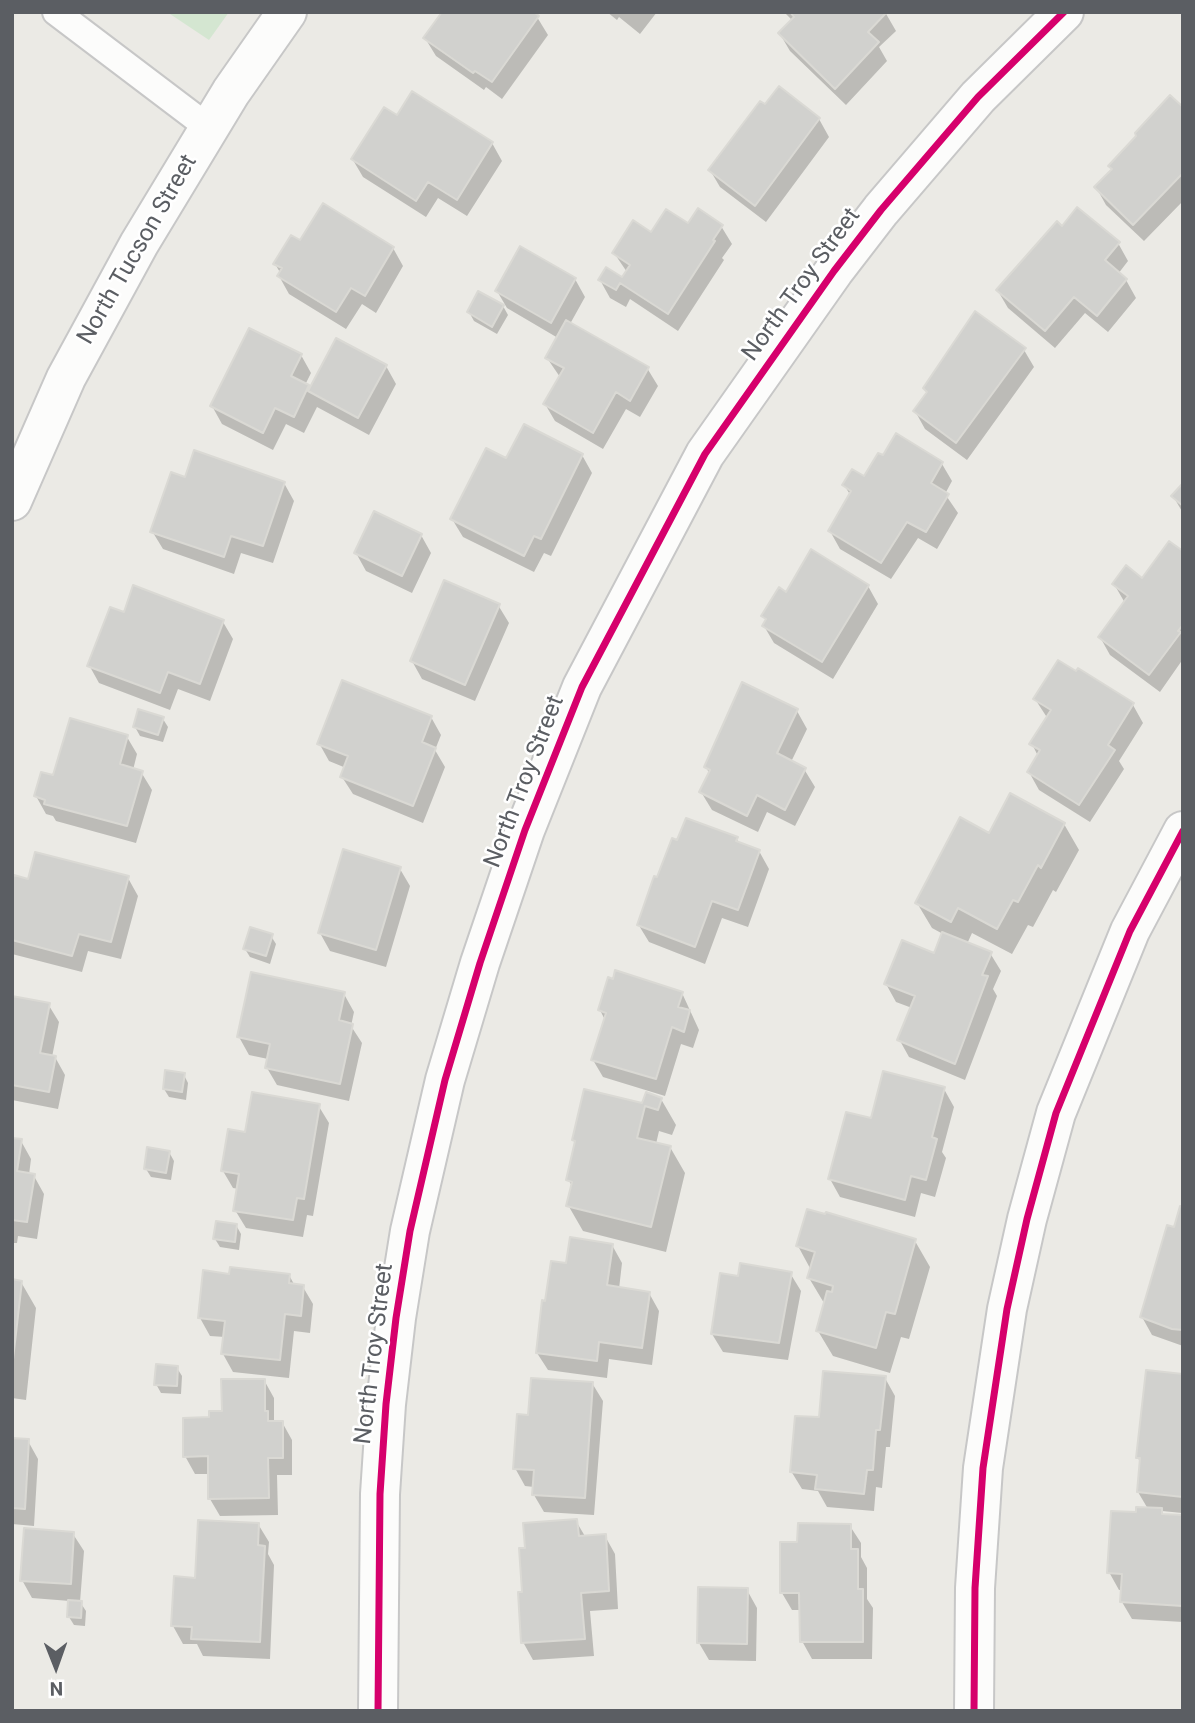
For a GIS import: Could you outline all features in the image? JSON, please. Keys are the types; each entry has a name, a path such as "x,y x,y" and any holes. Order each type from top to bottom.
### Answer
{"street":[{"name":"North Tucson Street","path":"12,501 66,378 139,244 231,92 287,12"},
{"name":"North Troy Street","path":"378,1711 380,1494 385,1417 396,1318 410,1231 444,1080 480,962 525,830 578,698 705,454 827,281 881,210 978,97 1064,12"},
{"path":"974,1711 975,1588 983,1468 1007,1309 1027,1219 1062,1100 1130,931 1183,831"}],"lane":[{"path":"55,12 209,128"}],"green space":[{"path":"167,12 229,12 209,40"}],"building":[{"path":"442,12 534,12 539,16 492,82 475,71 473,73 423,38"},
{"path":"790,12 887,12 868,32 879,42 835,89 778,33 794,17"},
{"path":"779,86 820,118 755,206 708,170 760,101 765,104"},
{"path":"412,91 493,142 457,200 428,182 416,201 351,159 384,107 397,115"},
{"path":"1170,95 1183,107 1183,173 1133,225 1094,187 1112,169 1108,166 1136,136 1135,133"},
{"path":"323,203 394,247 365,296 351,288 336,312 277,276 282,268 273,264 291,235 300,240"},
{"path":"1077,207 1120,242 1105,260 1127,279 1097,316 1074,297 1045,331 996,290 1057,221 1062,226"},
{"path":"698,208 723,225 668,314 620,283 616,290 598,280 606,267 622,277 630,265 612,253 633,220 651,232 666,209 688,223"},
{"path":"520,246 576,278 551,323 495,291"},
{"path":"478,291 504,305 492,327 467,312"},
{"path":"975,311 1026,348 956,443 913,411 927,392 923,388"},
{"path":"566,320 649,367 630,401 616,392 593,433 543,404 564,368 545,358"},
{"path":"249,328 302,354 291,376 309,385 294,417 275,408 263,433 210,406"},
{"path":"336,338 387,365 358,418 308,391"},
{"path":"524,424 583,454 541,539 534,536 524,556 450,519 486,448 506,458"},
{"path":"896,433 943,462 931,483 949,494 926,532 907,522 881,563 828,531 851,491 842,485 852,469 864,476 878,453 883,455"},
{"path":"194,450 285,482 263,546 231,536 224,557 150,532 171,472 185,477"},
{"path":"1183,483 1183,506 1171,496"},
{"path":"374,511 422,534 402,576 354,553"},
{"path":"1169,541 1183,551 1183,625 1178,631 1181,632 1149,675 1098,637 1128,596 1112,584 1126,565 1142,578"},
{"path":"811,549 869,585 822,662 762,626 766,619 761,616 779,587 786,592"},
{"path":"444,580 500,604 465,685 410,661"},
{"path":"133,585 224,620 200,684 168,672 160,693 87,666 110,607 124,612"},
{"path":"1058,660 1076,671 1078,668 1134,703 1108,745 1115,750 1079,805 1027,772 1040,750 1029,744 1051,710 1033,699"},
{"path":"342,680 432,716 422,742 436,748 413,806 340,777 348,756 317,744"},
{"path":"742,682 798,709 777,753 806,768 785,810 757,795 747,816 699,792 710,770 704,767"},
{"path":"138,709 164,717 158,735 133,727"},
{"path":"70,718 128,735 120,764 143,771 127,826 44,804 45,800 34,796 41,772 53,775"},
{"path":"1010,793 1065,823 1041,868 1038,865 1018,902 1013,900 997,929 958,908 951,922 915,903 960,817 989,833"},
{"path":"686,818 738,837 736,841 760,850 738,910 712,901 695,947 637,925 654,876 657,877 672,838 677,840"},
{"path":"343,849 401,867 376,950 318,933"},
{"path":"35,852 129,876 111,942 79,934 72,956 12,940 12,881 14,875 28,879"},
{"path":"250,927 273,934 266,956 243,949"},
{"path":"942,932 992,952 982,975 988,976 955,1064 897,1040 915,996 884,984 902,940 934,953"},
{"path":"615,970 683,992 678,1007 690,1010 684,1032 672,1027 656,1079 591,1060 606,1013 598,1010 608,977 613,979"},
{"path":"251,972 345,992 339,1020 353,1024 340,1084 265,1068 270,1044 237,1037"},
{"path":"12,996 50,1003 40,1053 56,1056 49,1092 12,1085"},
{"path":"165,1070 185,1073 182,1092 163,1089"},
{"path":"883,1071 945,1087 932,1137 937,1139 926,1180 911,1176 905,1200 828,1179 846,1112 871,1118"},
{"path":"584,1089 642,1103 646,1092 662,1098 658,1110 645,1106 637,1138 671,1146 651,1227 566,1206 572,1182 566,1180 575,1141 572,1140"},
{"path":"252,1092 320,1104 304,1199 297,1198 293,1220 233,1211 239,1174 221,1171 228,1129 245,1132"},
{"path":"12,1138 22,1139 17,1171 35,1174 27,1222 12,1220"},
{"path":"147,1147 170,1151 166,1173 144,1169"},
{"path":"1180,1206 1183,1207 1183,1330 1172,1329 1140,1317 1167,1225 1174,1227"},
{"path":"807,1209 825,1214 826,1212 916,1239 895,1314 886,1312 876,1348 816,1331 827,1291 832,1292 833,1286 807,1278 815,1252 796,1246"},
{"path":"216,1221 237,1224 235,1242 213,1239"},
{"path":"570,1237 613,1244 607,1285 650,1292 642,1348 599,1342 597,1361 536,1353 542,1300 545,1301 551,1261 566,1263"},
{"path":"740,1263 792,1272 779,1343 711,1334 720,1273 738,1276"},
{"path":"230,1267 290,1274 289,1283 304,1285 301,1316 285,1314 280,1360 221,1354 225,1321 198,1318 203,1270 229,1274"},
{"path":"12,1279 22,1281 12,1368"},
{"path":"156,1364 178,1366 177,1386 154,1385"},
{"path":"1146,1370 1183,1374 1183,1497 1137,1492 1140,1458 1136,1458"},
{"path":"823,1371 886,1376 880,1430 876,1430 873,1470 867,1470 864,1494 815,1489 817,1475 790,1472 795,1416 819,1417"},
{"path":"531,1378 593,1382 585,1498 532,1495 534,1470 513,1469 517,1414 528,1415"},
{"path":"221,1379 265,1379 265,1411 268,1411 268,1421 283,1421 283,1458 268,1458 269,1498 208,1499 208,1456 183,1457 183,1418 209,1417 209,1411 222,1411"},
{"path":"12,1438 29,1439 25,1509 12,1508"},
{"path":"1136,1507 1162,1508 1162,1514 1183,1515 1183,1606 1120,1602 1122,1574 1107,1573 1111,1511 1136,1512"},
{"path":"577,1519 579,1536 606,1534 609,1591 581,1593 585,1639 521,1643 518,1592 522,1592 519,1548 525,1548 523,1523"},
{"path":"198,1520 259,1523 258,1545 265,1546 260,1642 191,1639 192,1627 171,1626 174,1576 195,1578"},
{"path":"798,1523 851,1524 851,1549 858,1549 858,1589 863,1589 863,1642 800,1642 799,1593 780,1593 780,1542 797,1542"},
{"path":"24,1528 74,1532 71,1584 20,1581"},
{"path":"698,1587 748,1588 747,1644 697,1643"},
{"path":"68,1600 82,1601 81,1618 67,1617"}],"cycle path":[{"path":"378,1711 380,1494 386,1404 410,1231 445,1080 480,963 525,830 582,687 705,454 834,271 881,210 978,97 1064,12"},
{"path":"974,1711 975,1588 983,1468 1007,1309 1027,1219 1056,1113 1130,931 1183,831"}]}
